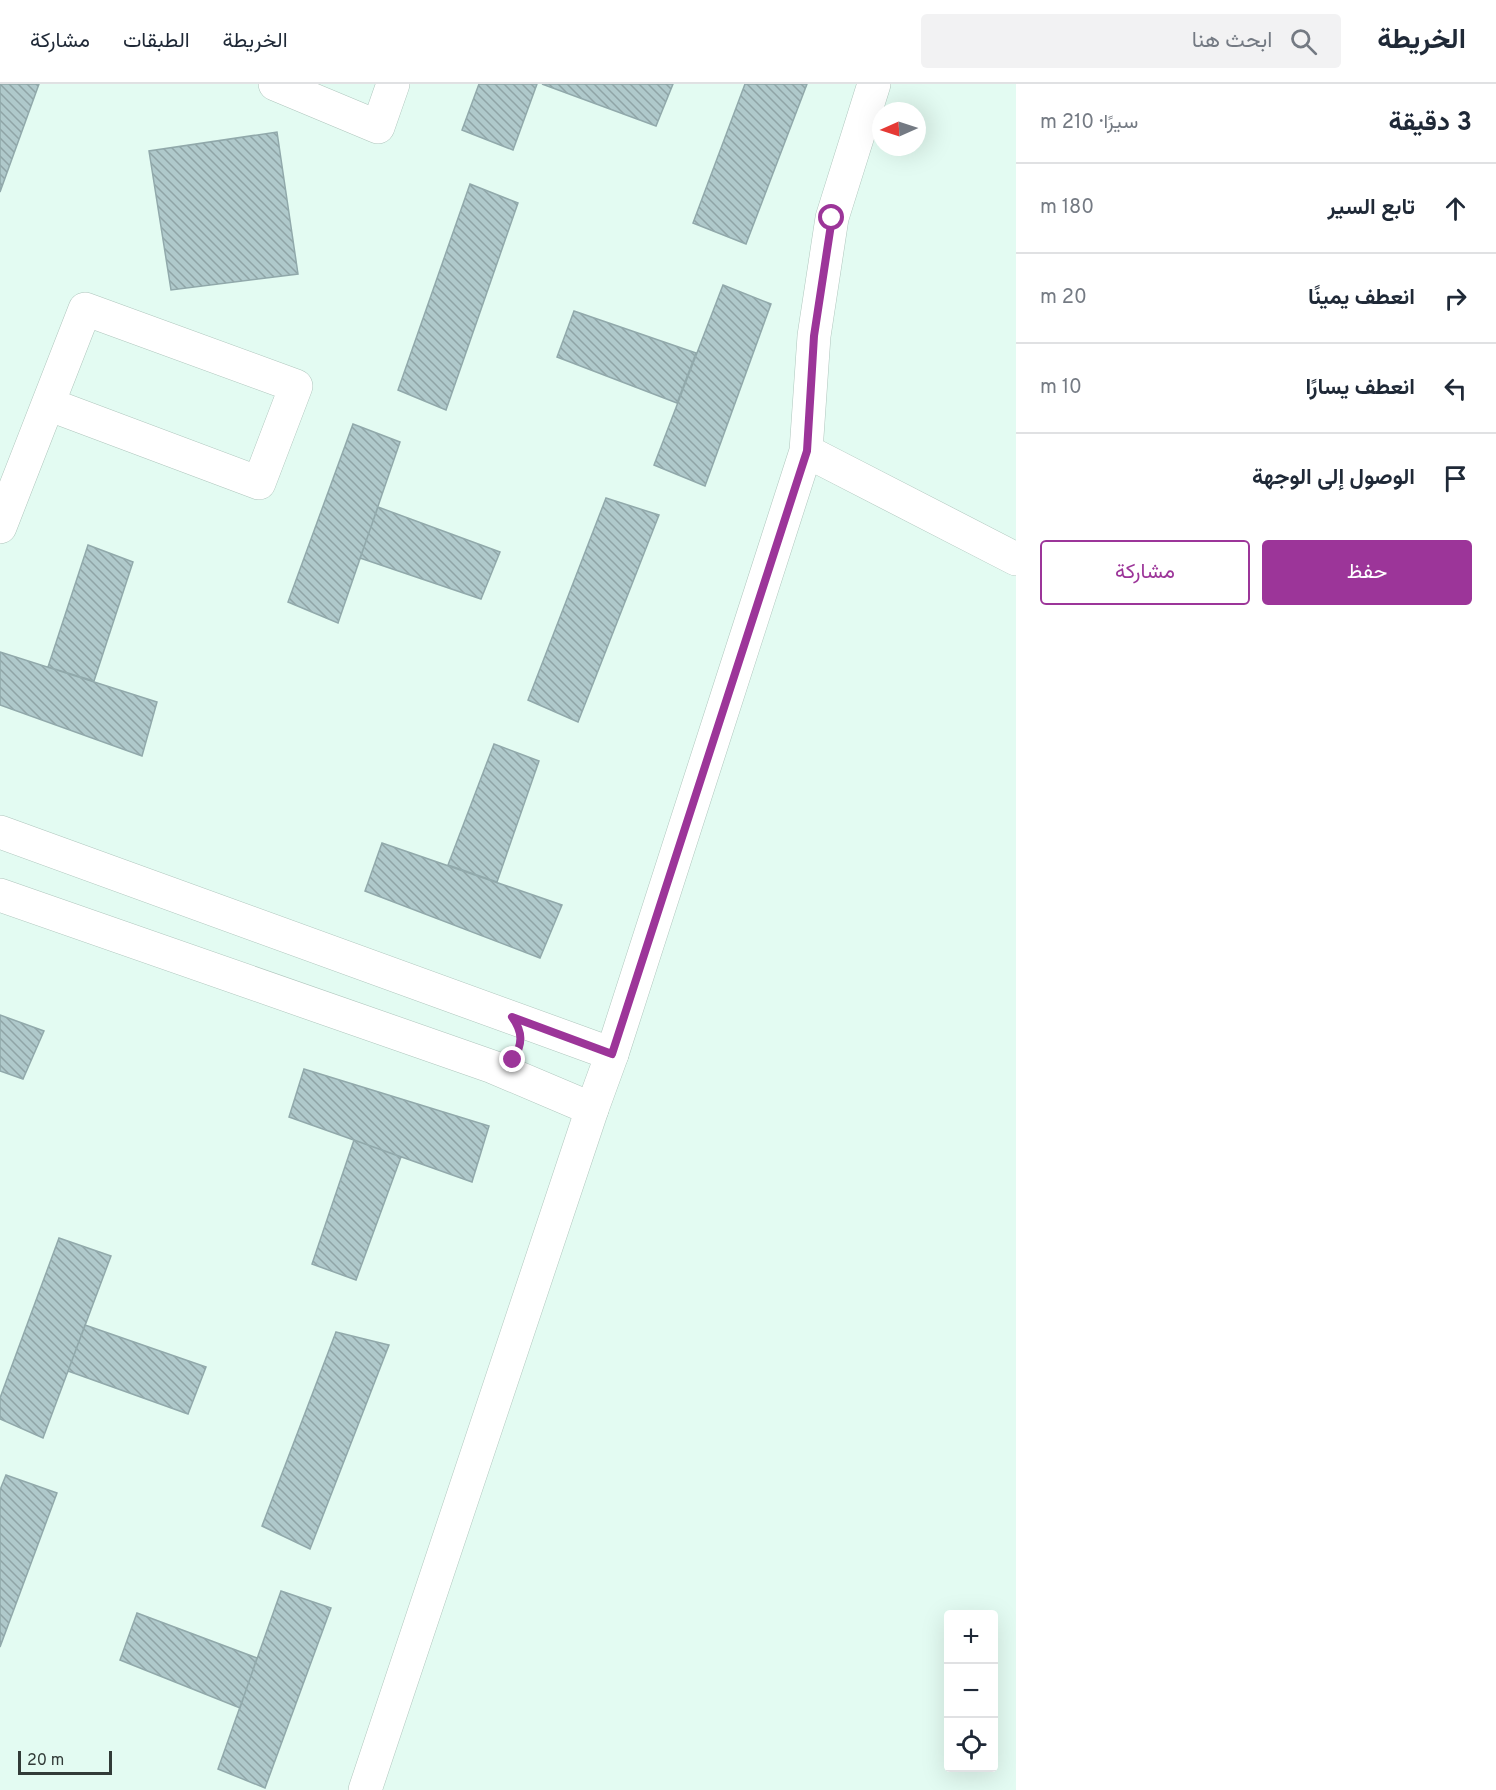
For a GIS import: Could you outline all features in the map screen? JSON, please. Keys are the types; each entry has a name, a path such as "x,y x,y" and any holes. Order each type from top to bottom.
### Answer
{"street":[{"path":"275,84 378,127 393,84"},
{"path":"365,1790 612,1054 807,451 814,336 832,218 874,84"},
{"path":"0,527 85,309 296,386 259,483 48,404"},
{"path":"807,451 1016,559"},
{"path":"0,832 612,1054"},
{"path":"0,895 493,1067 592,1109"},
{"path":"493,1067 513,1060 522,1041 521,1033 512,1017"}],"building":[{"path":"0,84 39,84 0,192"},
{"path":"479,84 537,84 513,150 462,130"},
{"path":"542,84 673,84 656,126"},
{"path":"745,84 807,84 746,244 693,223"},
{"path":"277,132 298,274 171,290 149,151"},
{"path":"470,184 518,203 446,410 398,390"},
{"path":"723,285 771,304 705,486 654,465"},
{"path":"574,311 696,353 677,403 557,357"},
{"path":"353,424 400,442 338,623 288,602"},
{"path":"606,498 659,515 578,722 528,700"},
{"path":"378,507 500,552 481,599 360,558"},
{"path":"88,545 133,562 94,681 48,667"},
{"path":"0,652 157,702 142,756 0,705"},
{"path":"494,744 539,761 497,882 448,865"},
{"path":"382,843 562,905 540,958 365,891"},
{"path":"0,1015 44,1031 23,1079 0,1071"},
{"path":"304,1069 489,1126 472,1182 289,1117"},
{"path":"354,1140 401,1157 356,1280 312,1264"},
{"path":"59,1238 111,1256 43,1438 0,1419 0,1398"},
{"path":"85,1325 206,1367 188,1414 68,1371"},
{"path":"336,1332 389,1345 310,1549 262,1526"},
{"path":"6,1475 57,1493 0,1647 0,1490"},
{"path":"281,1591 331,1608 265,1788 218,1769"},
{"path":"137,1613 257,1658 240,1708 120,1660"}],"route":[{"path":"513,1060 522,1041 518,1025 512,1017 612,1054 807,451 814,336 832,218"}]}
